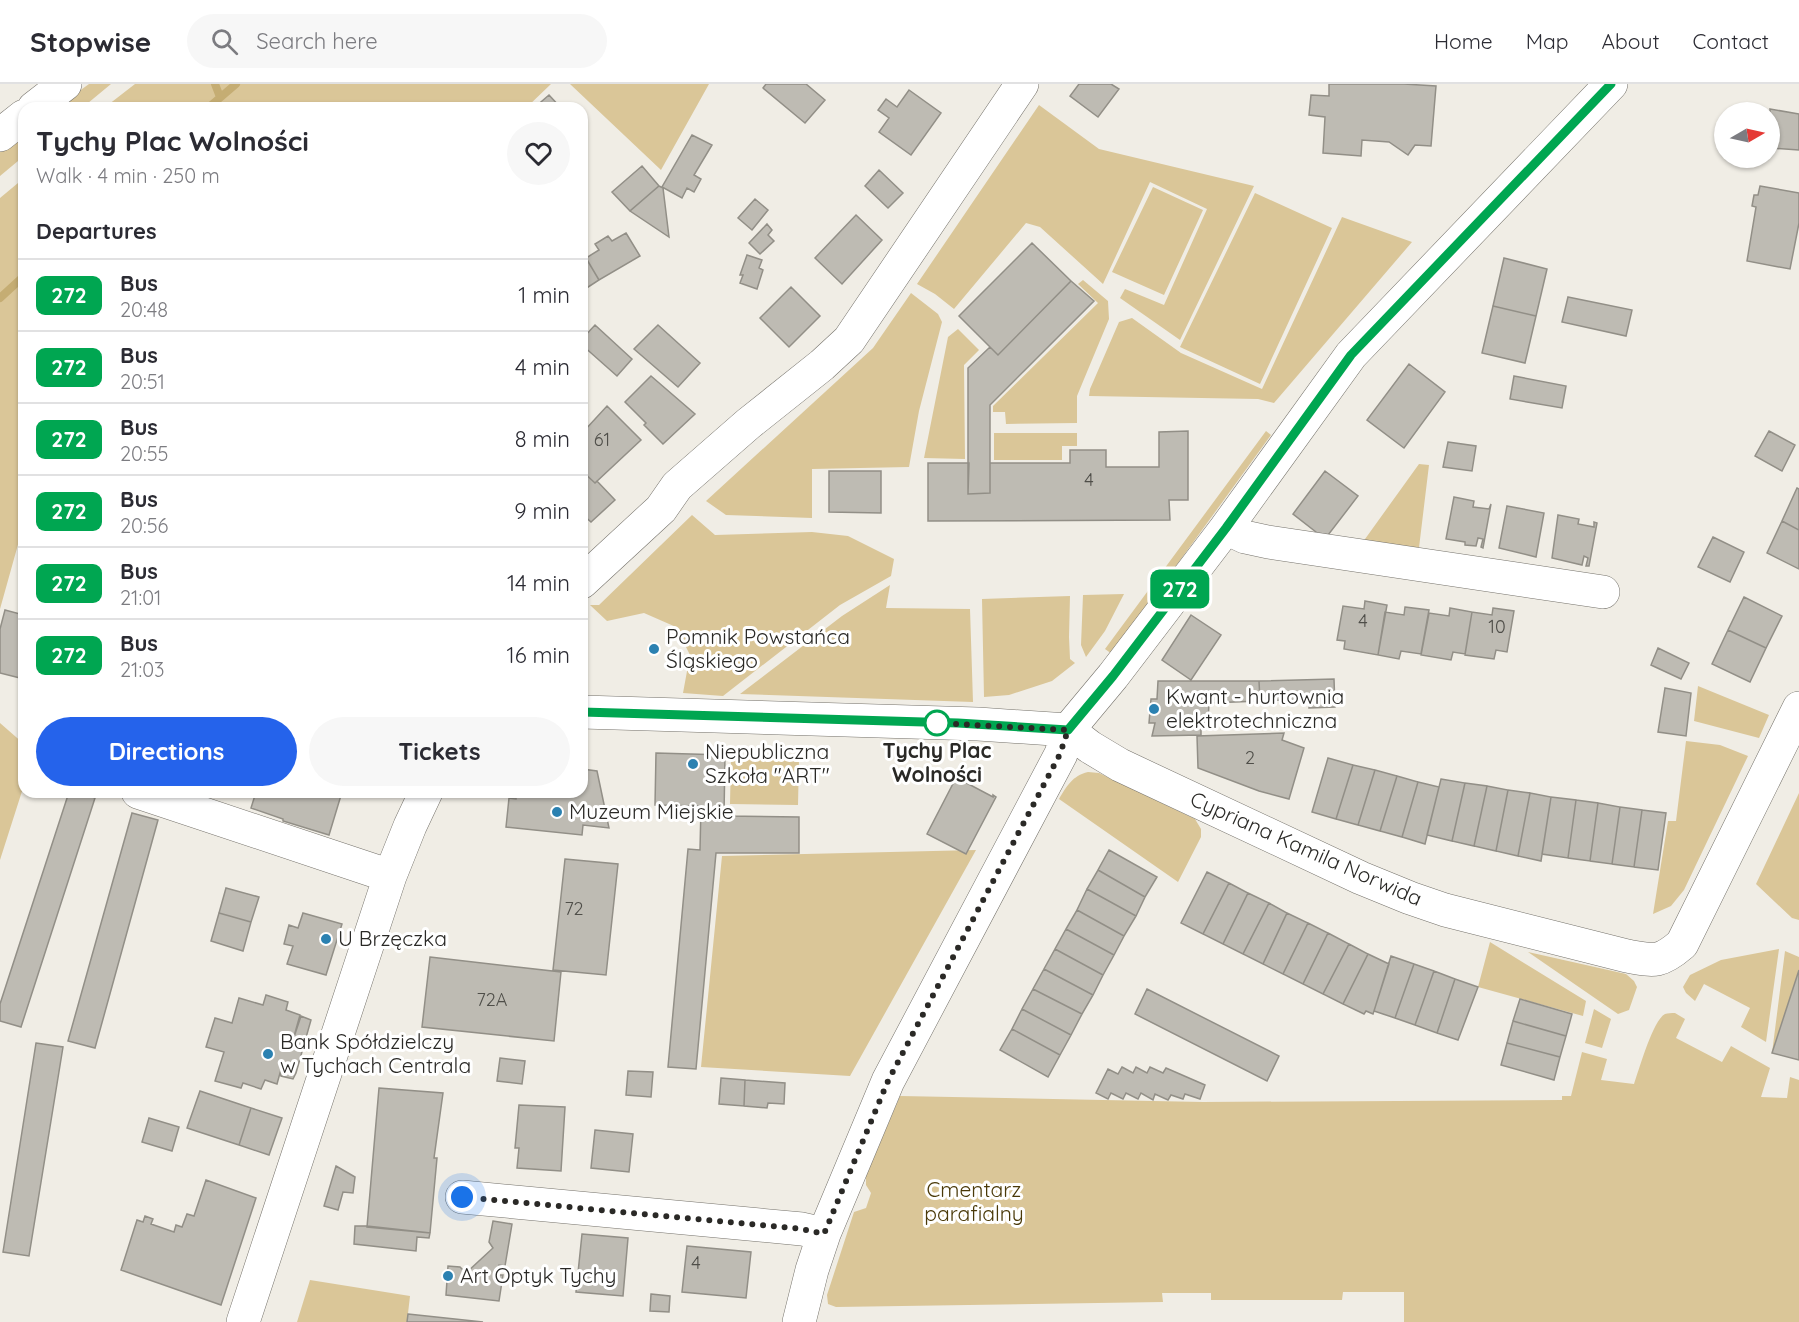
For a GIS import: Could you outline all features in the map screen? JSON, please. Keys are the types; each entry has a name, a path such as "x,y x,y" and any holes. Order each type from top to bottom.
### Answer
{"street":[{"path":"42,102 66,84"},
{"path":"588,576 661,509 677,486 748,424 822,366 849,340 1022,84"},
{"path":"799,1322 824,1234 888,1081 1060,754 1068,730 1113,676 1226,528 1351,355 1611,84"},
{"path":"0,135 18,121"},
{"path":"1226,528 1245,537 1268,542 1603,592"},
{"name":"Cypriana Kamila Norwida","path":"1068,730 1090,747 1120,765 1361,878 1410,898 1446,910 1627,956 1658,960 1671,954 1682,944 1799,708"},
{"path":"588,712 968,724 1068,730"},
{"path":"156,798 390,876"},
{"path":"243,1322 390,876 423,798"},
{"path":"462,1197 802,1229 824,1234"}],"green space":[{"path":"89,84 111,84 89,102 64,102"},
{"path":"135,84 551,84 532,102 112,102"},
{"path":"570,84 709,84 661,170"},
{"path":"1039,105 1099,149 1254,186 1180,340 1120,298 1125,289 1164,305 1207,209 1150,182 1103,284 1040,227 1026,223 954,309 917,284"},
{"path":"18,136 18,161 0,176 0,150"},
{"path":"18,183 18,544 0,609 0,198"},
{"path":"1153,187 1203,210 1164,295 1112,272"},
{"path":"1255,193 1332,228 1260,384 1180,347"},
{"path":"1342,217 1412,242 1274,403 1258,399 1089,396 1119,322 1132,318 1181,353 1262,389"},
{"path":"1083,280 1108,301 1109,319 1077,396 1077,423 1006,424 1005,412 993,412 993,406 1098,303 1078,284"},
{"path":"911,293 938,314 942,322 919,411 909,467 812,469 812,518 726,515 706,501 873,348"},
{"path":"958,329 979,350 964,365 965,459 924,458 948,337"},
{"path":"1266,431 1271,435 1112,654 1105,649"},
{"path":"994,433 1077,433 1077,446 1062,446 1062,460 994,460"},
{"path":"1419,464 1429,465 1418,556 1360,546"},
{"path":"692,515 715,535 812,532 848,536 894,559 891,576 840,605 723,696 683,693 690,655 676,627 644,613 607,621 590,605 599,605"},
{"path":"890,585 886,608 970,609 973,702 740,694 842,616"},
{"path":"1124,594 1105,631 1086,657 1081,645 1083,595"},
{"path":"1070,596 1070,659 1075,663 1052,681 1009,695 984,697 982,599"},
{"path":"1698,686 1769,715 1759,738 1694,721"},
{"path":"0,723 18,739 18,798 20,798 0,860"},
{"path":"1686,741 1720,745 1748,756 1684,890 1671,906 1653,914 1668,821 1676,821"},
{"path":"731,758 799,759 798,805 730,804"},
{"path":"1088,772 1099,773 1195,819 1201,829 1201,837 1178,882 1059,799 1074,779"},
{"path":"1799,793 1799,920 1792,918 1756,884"},
{"path":"976,850 850,1076 701,1067 722,856"},
{"path":"1490,942 1586,1001 1583,1016 1478,987"},
{"path":"1779,949 1766,1042 1741,1027 1750,1008 1704,984 1695,1001 1683,987 1690,975 1721,960"},
{"path":"1785,951 1799,957 1799,970 1772,1053"},
{"path":"1528,952 1626,974 1637,987 1629,1010 1618,1014"},
{"path":"1594,1009 1611,1019 1602,1048 1585,1043"},
{"name":"Cmentarz parafialny","path":"1675,1013 1685,1019 1676,1038 1722,1062 1731,1046 1770,1068 1761,1097 1787,1098 1790,1077 1799,1080 1799,1322 1404,1322 1404,1292 1343,1292 1342,1300 1211,1300 1211,1293 1162,1293 1163,1302 836,1307 828,1304 827,1295 854,1212 866,1208 871,1193 866,1185 866,1176 900,1096 1203,1102 1562,1100 1562,1096 1571,1096 1582,1052 1607,1059 1601,1080 1634,1084 1647,1046 1660,1018 1665,1014"},
{"path":"310,1280 410,1296 407,1322 297,1322"}],"building":[{"path":"766,84 806,84 825,100 805,123 763,88"},
{"path":"1079,84 1111,84 1119,89 1098,117 1070,96"},
{"path":"1329,84 1436,86 1431,146 1415,145 1408,155 1389,142 1362,140 1361,156 1323,153 1325,117 1309,115 1311,95 1329,96"},
{"path":"909,90 941,113 911,155 879,132 889,118 878,110 886,99 897,107"},
{"path":"549,95 555,102 541,102"},
{"path":"1780,111 1799,114 1799,150 1780,149"},
{"path":"692,135 712,145 694,175 701,179 694,192 687,188 682,198 662,187"},
{"path":"642,166 659,186 630,211 612,192"},
{"path":"879,170 903,193 888,208 865,186"},
{"path":"659,186 663,188 669,237 630,211"},
{"path":"1760,186 1799,193 1799,223 1790,269 1747,261 1756,207 1752,206 1754,195 1758,195"},
{"path":"755,199 768,210 752,230 738,218"},
{"path":"856,215 882,240 842,284 815,258"},
{"path":"767,224 772,230 768,235 774,241 760,254 749,243"},
{"path":"626,233 640,256 599,280 588,261 588,257 599,250 595,244 608,236 612,241"},
{"path":"1032,243 1071,281 998,355 959,316"},
{"path":"747,255 762,260 759,268 763,270 757,289 740,283 743,275 740,275"},
{"path":"1504,258 1547,269 1536,316 1493,306"},
{"path":"588,261 599,280 588,287"},
{"path":"1071,281 1094,301 990,405 990,493 968,494 968,368 990,347 998,355"},
{"path":"791,287 820,316 789,347 760,318"},
{"path":"1568,297 1632,310 1626,336 1562,322"},
{"path":"1493,306 1536,316 1525,363 1482,353"},
{"path":"595,325 632,359 617,376 588,350 588,333"},
{"path":"658,325 700,363 678,387 634,349"},
{"path":"1409,364 1445,392 1404,448 1367,420"},
{"path":"651,376 695,414 663,444 625,402"},
{"path":"1514,376 1566,386 1562,408 1510,399"},
{"path":"607,406 641,440 595,483 588,477 588,427"},
{"path":"1188,431 1188,500 1169,500 1170,520 928,521 928,463 969,463 968,494 990,493 990,463 1070,463 1070,450 1106,450 1106,467 1159,467 1159,432"},
{"path":"1769,431 1795,445 1782,471 1755,456"},
{"path":"1448,442 1476,446 1472,471 1443,467"},
{"path":"829,471 881,471 881,513 829,512"},
{"path":"1325,471 1358,496 1325,539 1293,514"},
{"path":"588,477 595,483 597,481 615,500 591,522 588,519"},
{"path":"1797,488 1799,489 1799,530 1782,521"},
{"path":"1454,497 1474,501 1473,507 1489,509 1491,504 1483,548 1481,547 1483,539 1478,538 1476,546 1446,539"},
{"path":"1507,506 1544,513 1536,557 1499,548"},
{"path":"1558,515 1579,519 1578,524 1594,527 1594,522 1597,523 1589,566 1586,566 1588,558 1584,556 1582,565 1552,558"},
{"path":"1782,521 1799,530 1799,569 1767,553"},
{"path":"1713,537 1744,552 1730,582 1698,567"},
{"path":"1744,597 1782,616 1766,648 1728,630"},
{"path":"1365,601 1387,605 1378,655 1344,649 1345,641 1337,640 1343,606 1364,609"},
{"path":"1405,607 1429,610 1421,654 1401,651 1399,659 1378,655 1385,612 1404,615"},
{"path":"1450,608 1472,612 1465,654 1453,652 1451,660 1421,655 1429,613 1449,616"},
{"path":"1493,608 1514,611 1507,652 1496,650 1494,659 1465,655 1472,612 1492,615"},
{"path":"5,610 18,613 18,678 0,673 0,629"},
{"path":"1191,615 1221,635 1191,680 1162,660"},
{"path":"1728,630 1766,648 1750,682 1712,664"},
{"path":"1658,648 1689,663 1681,679 1651,665"},
{"path":"1334,679 1335,707 1309,708 1309,699 1260,701 1259,681"},
{"path":"1158,681 1259,681 1260,701 1209,703 1208,723 1201,723 1201,735 1152,736 1155,723 1149,723 1151,699 1157,699"},
{"path":"1665,688 1691,693 1686,736 1658,732"},
{"path":"1284,733 1282,740 1304,748 1289,799 1259,791 1198,768 1197,736"},
{"path":"656,753 725,755 724,816 799,817 799,853 716,853 696,1069 668,1067 688,849 700,850 701,806 655,805"},
{"path":"1328,758 1353,765 1336,819 1312,812"},
{"path":"1353,765 1375,770 1358,825 1336,819"},
{"name":"Muzeum Miejskie","path":"588,770 597,771 609,828 583,825 582,835 506,827 509,798 588,798"},
{"path":"1375,770 1397,776 1380,831 1358,825"},
{"path":"957,776 996,797 966,854 927,834"},
{"path":"1397,776 1418,782 1402,837 1380,831"},
{"path":"1441,779 1465,783 1452,841 1427,835"},
{"path":"1418,782 1439,787 1425,844 1402,837"},
{"path":"1465,783 1487,786 1474,846 1452,841"},
{"path":"1487,786 1508,790 1496,851 1474,846"},
{"path":"1508,790 1530,793 1518,856 1496,851"},
{"path":"1530,793 1551,797 1541,861 1518,856"},
{"path":"1551,797 1576,800 1568,858 1542,854"},
{"path":"67,798 95,798 21,1027 0,1021 0,1004"},
{"path":"254,798 340,798 329,835 283,821 283,819 251,808"},
{"path":"1576,800 1598,803 1590,861 1568,858"},
{"path":"1598,803 1620,807 1612,864 1590,861"},
{"path":"1620,807 1642,810 1634,867 1612,864"},
{"path":"1642,810 1666,813 1658,870 1634,867"},
{"path":"132,813 158,820 95,1048 68,1041"},
{"path":"1109,850 1157,877 1145,897 1098,870"},
{"path":"565,859 618,864 606,975 553,970"},
{"path":"1098,870 1145,897 1136,916 1087,889"},
{"path":"1207,872 1229,883 1203,934 1181,923"},
{"path":"1229,883 1248,893 1223,944 1203,934"},
{"path":"226,888 259,897 251,922 219,913"},
{"path":"1087,889 1136,916 1124,936 1077,910"},
{"path":"1248,893 1269,903 1243,954 1223,944"},
{"path":"1269,903 1287,913 1263,964 1243,954"},
{"path":"1077,910 1124,936 1114,955 1066,929"},
{"path":"219,913 251,922 243,951 211,941"},
{"path":"303,913 342,924 326,975 287,964 293,946 284,944 289,925 298,928"},
{"path":"1287,913 1308,923 1283,974 1263,964"},
{"path":"1308,923 1328,933 1303,984 1283,974"},
{"path":"1066,929 1114,955 1103,975 1055,949"},
{"path":"1328,933 1349,944 1323,994 1303,984"},
{"path":"1349,944 1368,954 1343,1004 1323,994"},
{"path":"1055,949 1103,975 1093,995 1044,969"},
{"path":"1368,954 1389,964 1373,1014 1366,1011 1364,1014 1343,1004"},
{"path":"1391,956 1414,964 1395,1018 1374,1011"},
{"path":"430,957 561,972 554,1041 422,1027"},
{"path":"1414,964 1434,971 1415,1025 1395,1018"},
{"path":"1044,969 1093,995 1082,1014 1033,989"},
{"path":"1799,970 1799,1060 1772,1053"},
{"path":"1434,971 1455,979 1437,1033 1415,1025"},
{"path":"1455,979 1478,987 1458,1040 1437,1033"},
{"path":"1033,989 1082,1014 1071,1035 1022,1009"},
{"path":"1147,989 1279,1056 1267,1081 1135,1014"},
{"path":"266,995 288,1002 286,1010 300,1015 293,1040 301,1016 311,1020 293,1079 281,1076 280,1073 277,1084 265,1080 261,1089 243,1083 241,1088 215,1081 224,1052 206,1047 215,1018 232,1023 239,998 263,1005"},
{"path":"1520,999 1572,1014 1566,1036 1513,1021"},
{"path":"1022,1009 1071,1035 1060,1055 1012,1029"},
{"path":"1513,1021 1566,1036 1560,1057 1507,1043"},
{"path":"1012,1029 1060,1055 1048,1077 1000,1050"},
{"path":"36,1043 63,1047 29,1256 3,1252"},
{"path":"1507,1043 1560,1057 1554,1080 1501,1065"},
{"path":"500,1058 525,1061 522,1084 497,1081"},
{"path":"1122,1067 1133,1073 1136,1067 1147,1073 1150,1067 1163,1073 1166,1068 1205,1085 1200,1099 1185,1094 1183,1099 1171,1095 1168,1100 1155,1094 1153,1100 1141,1093 1138,1099 1126,1093 1123,1099 1111,1093 1108,1099 1096,1093 1108,1069 1118,1074"},
{"path":"628,1071 653,1072 651,1097 626,1095"},
{"path":"721,1078 745,1080 744,1106 719,1104"},
{"path":"745,1080 785,1083 784,1104 768,1103 767,1108 744,1106"},
{"path":"379,1088 443,1093 434,1158 437,1158 430,1233 367,1227"},
{"path":"200,1091 251,1108 239,1145 187,1128"},
{"path":"519,1105 565,1107 561,1171 517,1168 519,1148 515,1148"},
{"path":"251,1108 282,1118 269,1155 239,1145"},
{"path":"149,1118 179,1127 172,1151 142,1142"},
{"path":"595,1130 633,1134 629,1172 591,1168"},
{"path":"336,1166 355,1177 353,1193 343,1192 338,1210 324,1206"},
{"path":"206,1180 256,1198 221,1305 121,1270 137,1220 143,1222 145,1216 153,1219 151,1224 174,1232 176,1225 182,1227 187,1214 194,1216"},
{"path":"493,1221 512,1224 505,1266 499,1265 498,1275 503,1275 499,1301 446,1295 448,1266 460,1267 466,1273 493,1248 489,1242"},
{"path":"355,1226 430,1233 429,1238 417,1237 416,1251 354,1244"},
{"path":"582,1234 628,1238 623,1296 576,1292"},
{"path":"687,1246 751,1252 746,1298 682,1292"},
{"path":"651,1294 670,1296 669,1312 650,1311"},
{"path":"408,1314 483,1322 407,1322"}],"waterway":[{"path":"215,84 220,97"},
{"path":"215,102 236,84"},
{"path":"0,298 18,282"}],"bus line":[{"name":"272","path":"588,713 958,723 1068,730 1113,676 1226,528 1351,355 1611,84"}],"place":[{"name":"Pomnik Powstańca Śląskiego","path":"654,649"},
{"name":"Kwant - hurtownia elektrotechniczna","path":"1154,709"},
{"name":"Tychy Plac Wolności","path":"937,723"},
{"name":"Niepubliczna Szkoła \"ART\"","path":"693,764"},
{"name":"Muzeum Miejskie","path":"557,812"},
{"name":"U Brzęczka","path":"326,939"},
{"name":"Bank Spółdzielczy w Tychach Centrala","path":"268,1054"},
{"name":"Art Optyk Tychy","path":"448,1276"}],"route":[{"path":"462,1197 802,1229 824,1234 888,1081 1060,754 1068,730 937,723"}]}
